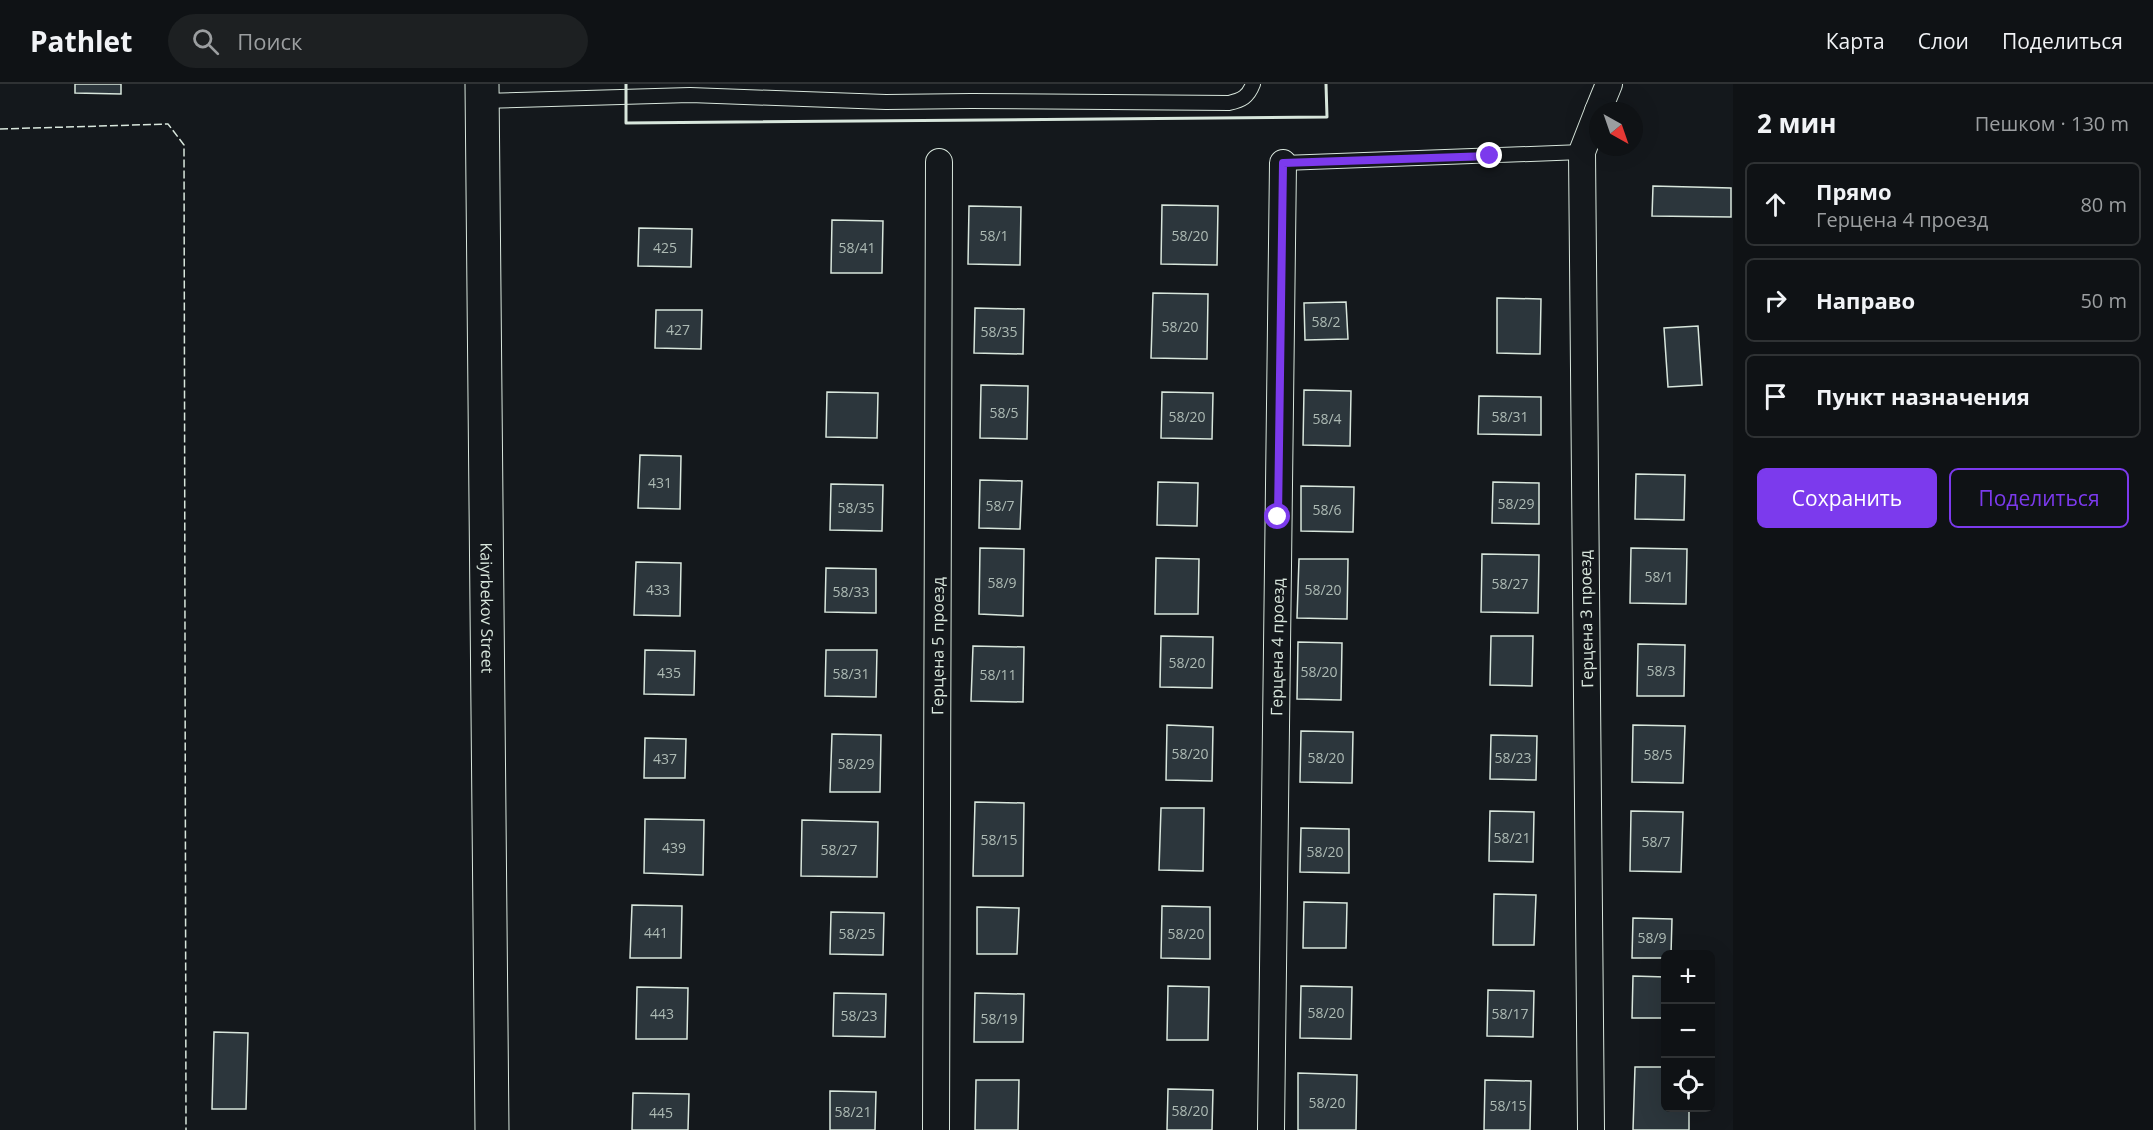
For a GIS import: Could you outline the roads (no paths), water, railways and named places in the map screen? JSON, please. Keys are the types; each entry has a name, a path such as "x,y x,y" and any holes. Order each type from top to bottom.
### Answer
{"main road":[{"name":"Kaiyrbekov Street","path":"482,92 492,1130"}],"street":[{"name":"Герцена 3 проезд","path":"1602,102 1609,84"},
{"name":"Герцена 3 проезд","path":"1589,134 1582,152 1591,1130"},
{"name":"Герцена 5 проезд","path":"936,1130 939,162"},
{"name":"Герцена 4 проезд","path":"1271,1130 1283,163"}],"lane":[{"path":"482,92 602,90 885,102 1229,103 1243,99 1252,84"},
{"path":"1283,163 1582,152"}]}
